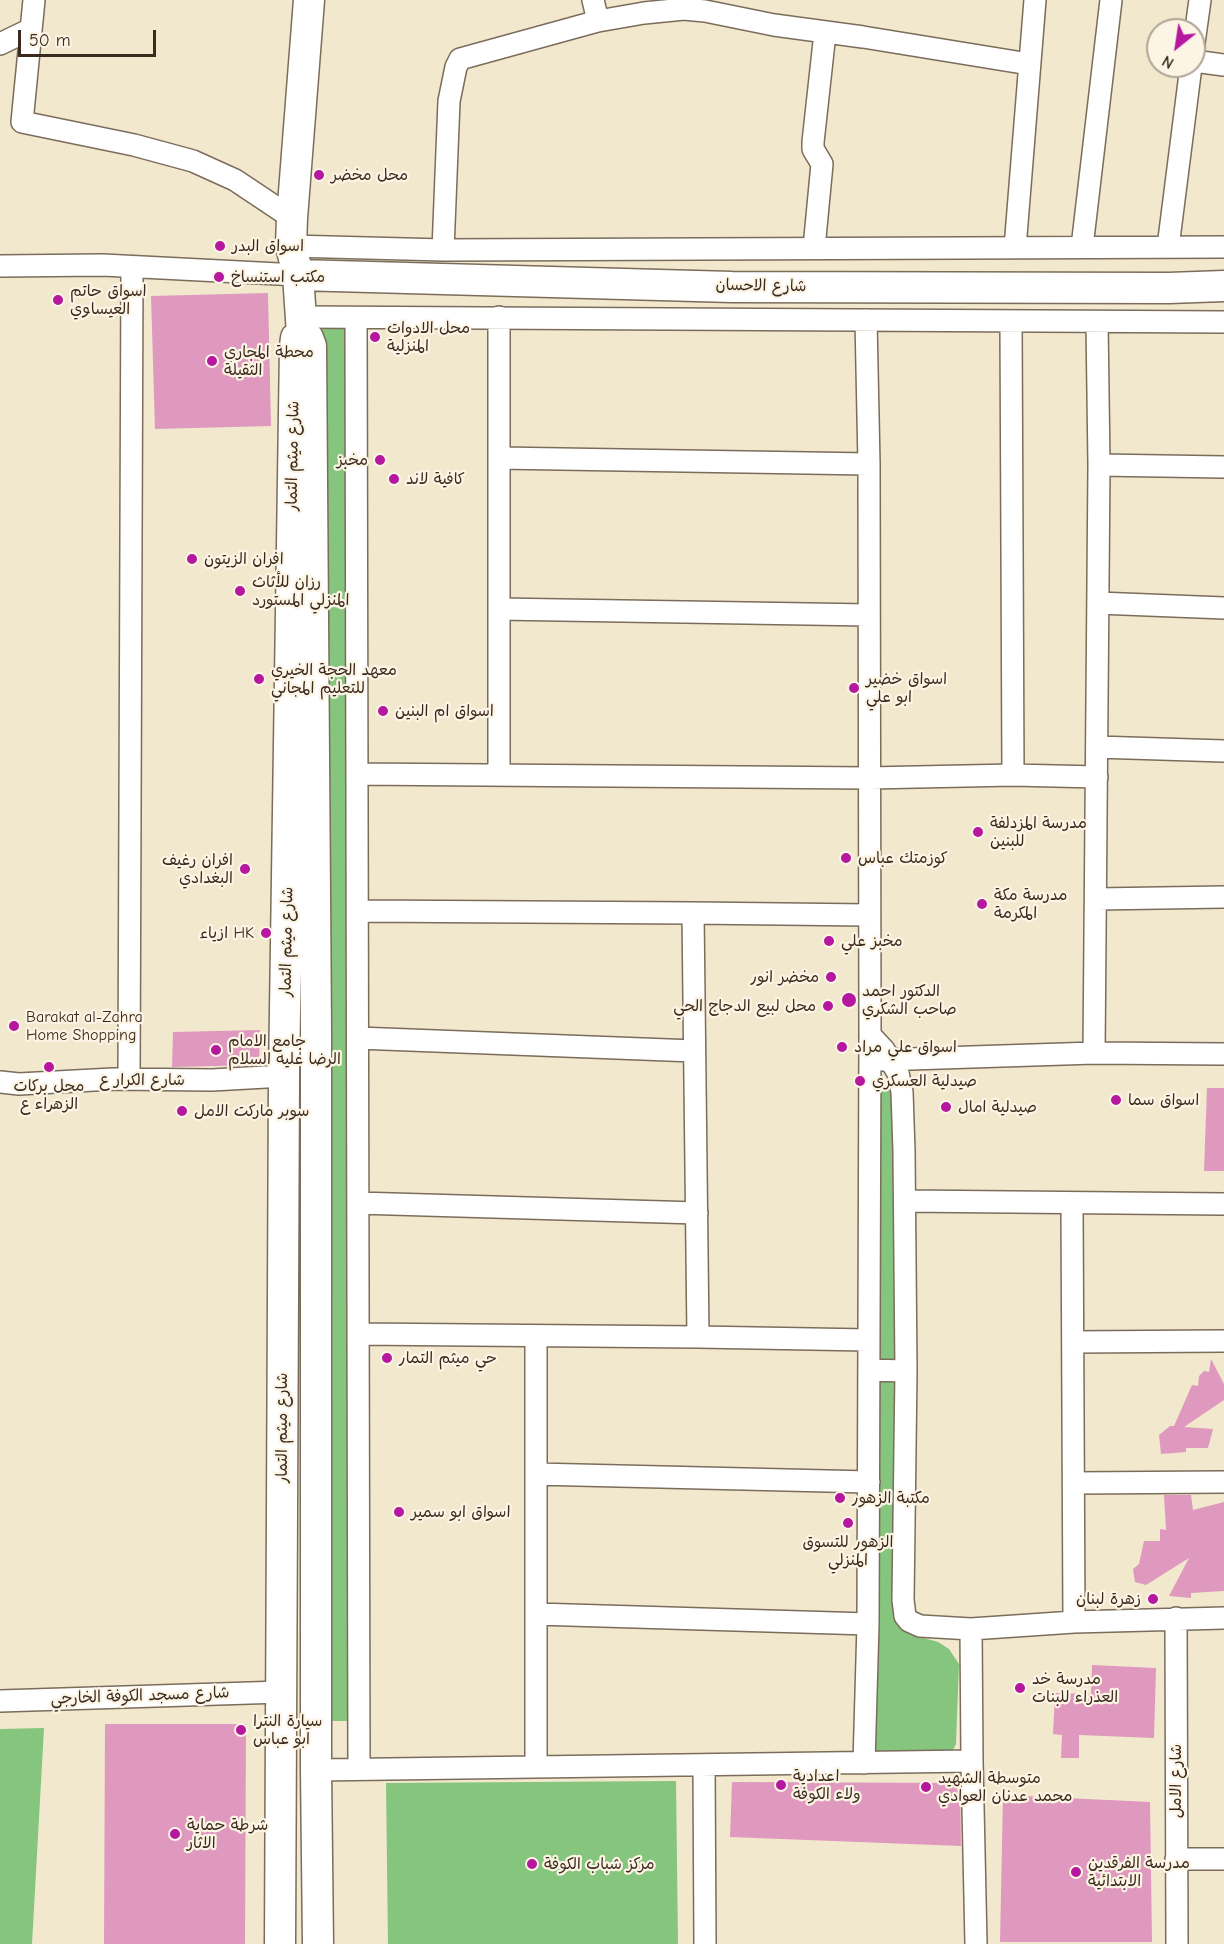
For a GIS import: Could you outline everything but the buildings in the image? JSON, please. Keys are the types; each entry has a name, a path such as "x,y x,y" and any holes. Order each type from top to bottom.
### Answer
{"street":[{"path":"34,0 22,122 134,145 193,160 235,180 291,232 444,250 1224,247"},
{"path":"309,0 291,232 298,275 301,325 356,318 499,317 1224,322"},
{"path":"1015,248 1035,0"},
{"path":"1082,248 1111,0"},
{"path":"1197,18 1200,0"},
{"path":"444,250 449,101 460,58 596,10 644,13 684,9 705,11 774,26 863,37 1029,64"},
{"path":"0,44 31,29"},
{"path":"814,248 822,164 813,149 813,142 825,33"},
{"path":"1206,63 1224,66"},
{"path":"1168,247 1189,78"},
{"path":"0,266 132,267 298,275"},
{"path":"129,1080 132,267"},
{"name":"شارع الاحسان","path":"298,275 732,286 1170,288 1224,286"},
{"path":"499,317 500,775"},
{"path":"356,318 359,1769"},
{"path":"864,1763 868,1624 868,1340 880,1060 870,1035 869,464 866,320"},
{"path":"1011,321 1013,775"},
{"path":"1094,1053 1099,465 1097,322"},
{"name":"شارع ميثم التمار","path":"280,1944 284,1076 294,358 296,338 301,325"},
{"name":"شارع ميثم التمار","path":"301,325 311,346 316,1029 318,1944"},
{"path":"499,458 869,464"},
{"path":"1099,465 1224,467"},
{"path":"1098,603 1224,608"},
{"path":"499,609 869,615"},
{"path":"1097,747 1224,751"},
{"path":"357,774 869,778 1013,775 1097,777"},
{"path":"1097,898 1224,897"},
{"path":"358,911 869,915"},
{"path":"693,913 698,1337"},
{"path":"358,1038 694,1051"},
{"path":"880,1060 1094,1053 1224,1054"},
{"path":"880,1060 898,1073 902,1092 906,1371 903,1608 905,1616 915,1624 971,1629 1074,1622 1224,1618"},
{"name":"شارع الكرار ع","path":"0,1082 19,1084 212,1080 284,1076"},
{"path":"905,1201 1224,1204"},
{"path":"358,1203 697,1213"},
{"path":"1072,1204 1074,1622"},
{"path":"358,1334 868,1340"},
{"path":"536,1336 536,1767"},
{"path":"1073,1342 1224,1341"},
{"path":"869,1370 906,1371"},
{"path":"536,1474 869,1482"},
{"path":"1074,1483 1224,1482"},
{"path":"536,1614 868,1624"},
{"name":"شارع الامل","path":"1176,1618 1177,1944"},
{"path":"971,1629 976,1944"},
{"name":"شارع مسجد الكوفة الخارجي","path":"0,1701 281,1692"},
{"path":"316,1770 972,1761"},
{"path":"705,1765 705,1944"},
{"path":"1176,1859 1224,1859"}],"green space":[{"path":"320,327 351,327 353,1721 322,1721"},
{"path":"874,1087 897,1087 899,1362 876,1362"},
{"path":"874,1380 900,1381 902,1628 909,1634 938,1642 949,1649 959,1664 956,1744 952,1752 877,1752 871,1745"},
{"path":"44,1728 32,1944 0,1944 0,1729"},
{"name":"مركز شباب الكوفة","path":"676,1781 678,1944 388,1944 386,1783"}],"place":[{"name":"محل مخضر","path":"319,175"},
{"name":"اسواق البدر","path":"220,246"},
{"name":"مكتب استنساخ","path":"219,277"},
{"name":"اسواق حاتم العيساوي","path":"58,300"},
{"name":"محل الادوات المنزلية","path":"375,337"},
{"name":"محطة المجاري الثقيلة","path":"212,361"},
{"name":"مخبز","path":"380,460"},
{"name":"كافية لاند","path":"394,479"},
{"name":"افران الزيتون","path":"192,559"},
{"name":"رزان للأثاث المنزلي المستورد","path":"240,591"},
{"name":"معهد الحجة الخيري للتعليم المجاني","path":"259,679"},
{"name":"اسواق خضير ابو علي","path":"854,688"},
{"name":"اسواق ام البنين","path":"383,711"},
{"name":"مدرسة المزدلفة للبنين","path":"978,832"},
{"name":"كوزمتك عباس","path":"846,858"},
{"name":"افران رغيف البغدادي","path":"245,869"},
{"name":"مدرسة مكة المكرمة","path":"982,904"},
{"name":"ازياء HK","path":"266,933"},
{"name":"مخبز علي","path":"829,941"},
{"name":"مخضر انور","path":"831,977"},
{"name":"الدكتور احمد صاحب الشكري","path":"849,1000"},
{"name":"محل لبيع الدجاج الحي","path":"828,1006"},
{"name":"Barakat al-Zahra Home Shopping","path":"14,1026"},
{"name":"اسواق علي مراد","path":"842,1047"},
{"name":"جامع الامام الرضا عليه السلام","path":"216,1050"},
{"name":"محل بركات الزهراء ع","path":"49,1067"},
{"name":"صيدلية العسكري","path":"860,1081"},
{"name":"اسواق سما","path":"1116,1100"},
{"name":"صيدلية امال","path":"946,1107"},
{"name":"سوبر ماركت الامل","path":"182,1111"},
{"name":"حي ميثم التمار","path":"387,1358"},
{"name":"مكتبة الزهور","path":"840,1498"},
{"name":"اسواق ابو سمير","path":"399,1512"},
{"name":"الزهور للتسوق المنزلي","path":"848,1523"},
{"name":"زهرة لبنان","path":"1153,1599"},
{"name":"مدرسة خد العذراء للبنات","path":"1020,1688"},
{"name":"سيارة النترا ابو عباس","path":"241,1730"},
{"name":"اعدادية ولاء الكوفة","path":"781,1785"},
{"name":"متوسطة الشهيد محمد عدنان العوادي","path":"926,1787"},
{"name":"شرطة حماية الاثار","path":"175,1834"},
{"name":"مركز شباب الكوفة","path":"532,1864"},
{"name":"مدرسة الفرقدين الابتدائية","path":"1076,1872"}]}
